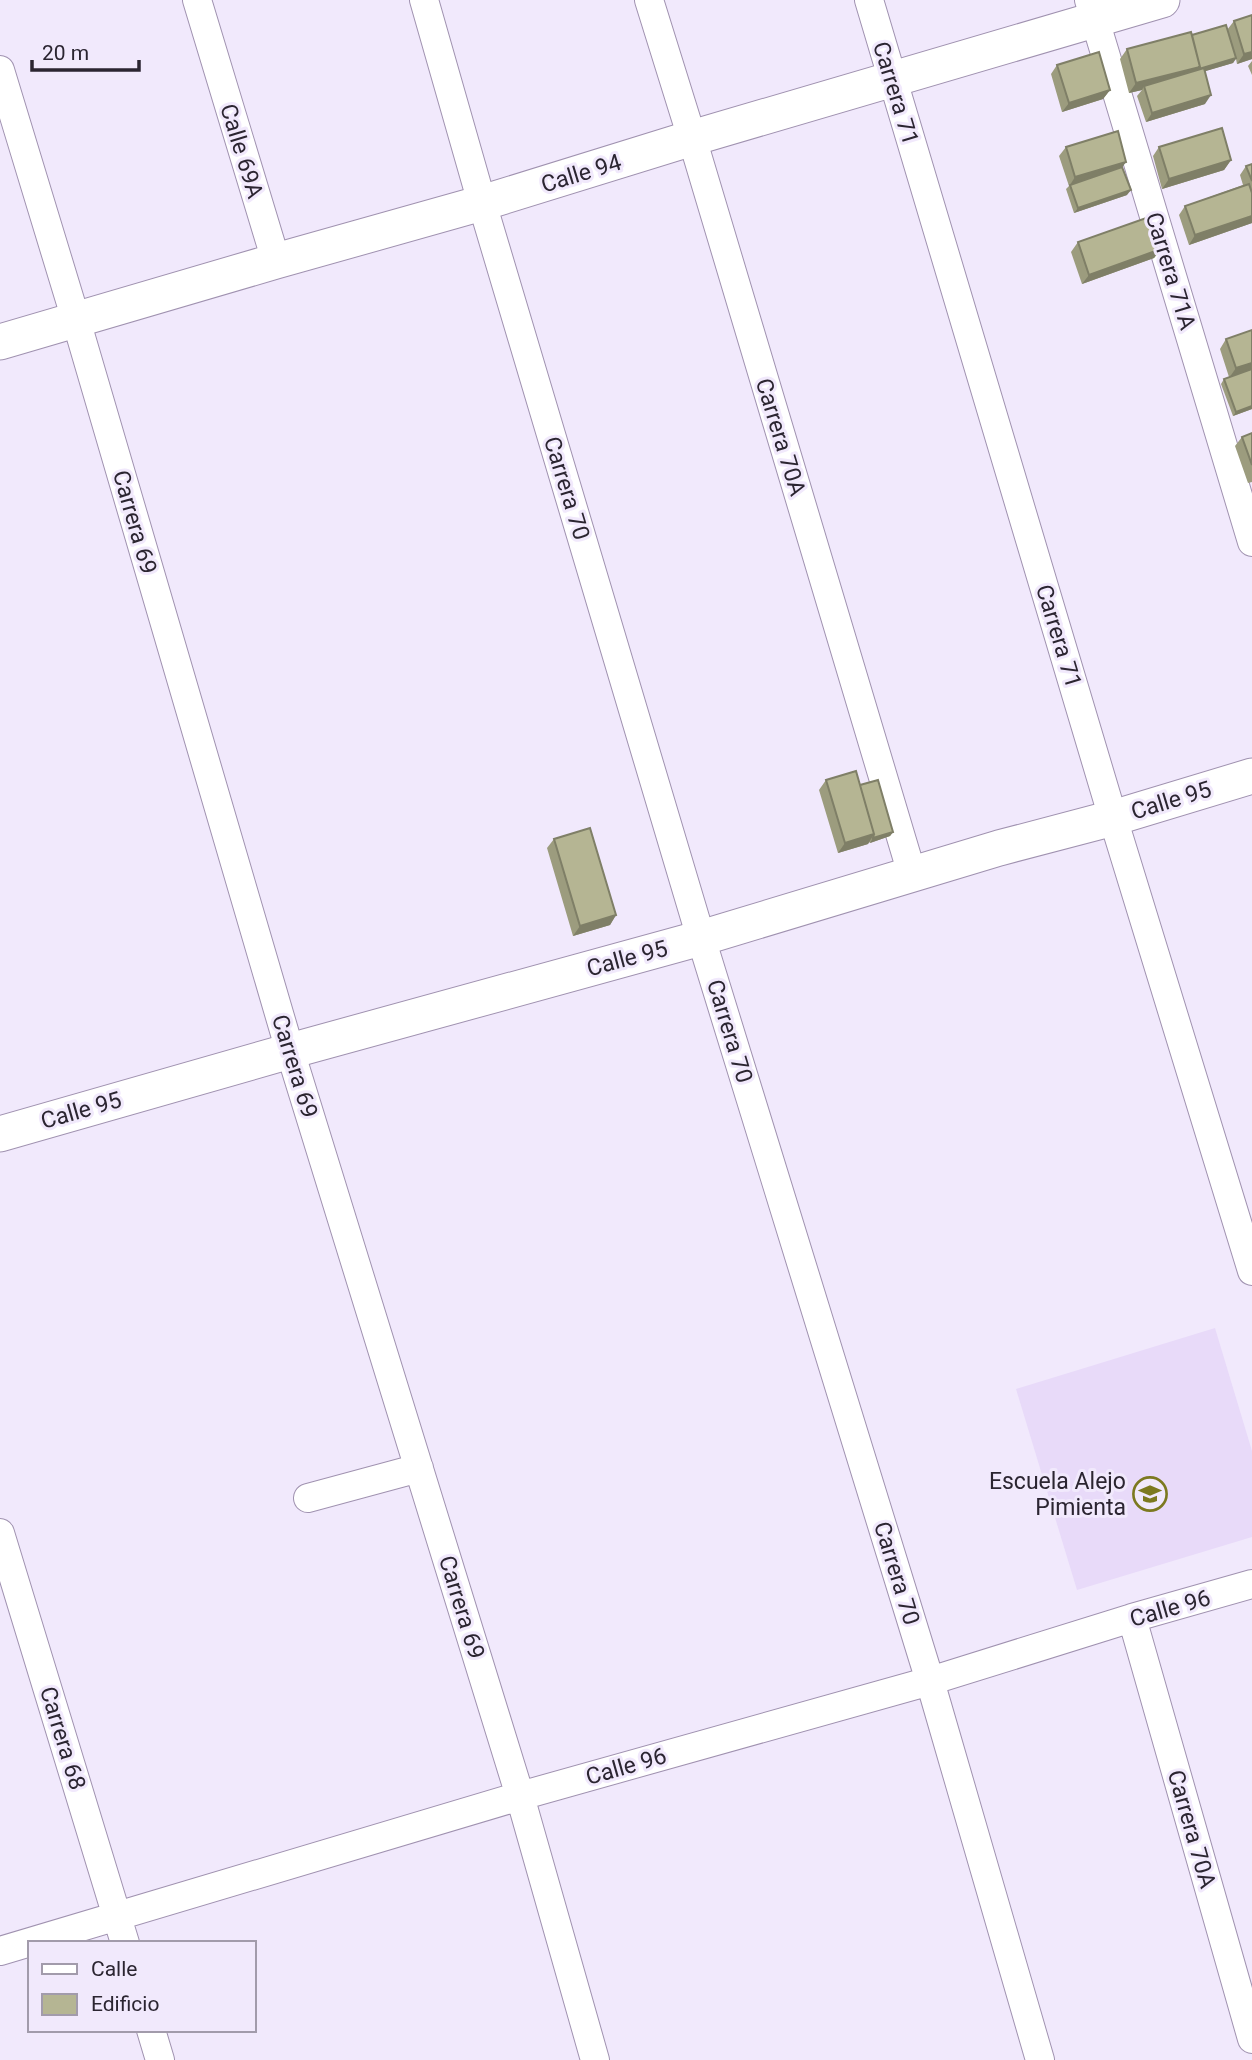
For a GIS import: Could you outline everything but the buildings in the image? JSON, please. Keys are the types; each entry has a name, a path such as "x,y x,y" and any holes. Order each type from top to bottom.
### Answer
{"street":[{"name":"Calle 69A","path":"197,0 276,261"},
{"name":"Carrera 70","path":"424,0 482,204 701,938 930,1681 1040,2060"},
{"name":"Carrera 70A","path":"649,0 912,874"},
{"name":"Carrera 71","path":"869,0 1113,818 1241,1199 1252,1271"},
{"name":"Calle 94","path":"0,342 482,204 692,138 892,80 1092,10 1161,0"},
{"name":"Carrera 71A","path":"1092,10 1252,542"},
{"name":"Carrera 69","path":"0,70 290,1051 520,1796 595,2060"},
{"name":"Calle 95","path":"0,1133 701,938 999,848 1113,818 1252,776"},
{"path":"309,1498 419,1468"},
{"name":"Carrera 68","path":"0,1533 124,1941"},
{"name":"Calle 96","path":"33,1941 520,1796 930,1681 1252,1584"},
{"name":"Carrera 70A","path":"1132,1618 1252,2039"},
{"name":"Calle 96","path":"0,1951 28,1943"},
{"path":"152,2032 160,2060"}],"shaded area":[{"name":"Escuela Alejo Pimienta","path":"1215,1328 1252,1451 1252,1537 1077,1590 1016,1389"}],"place":[{"name":"Escuela Alejo Pimienta","path":"1150,1494"}]}
